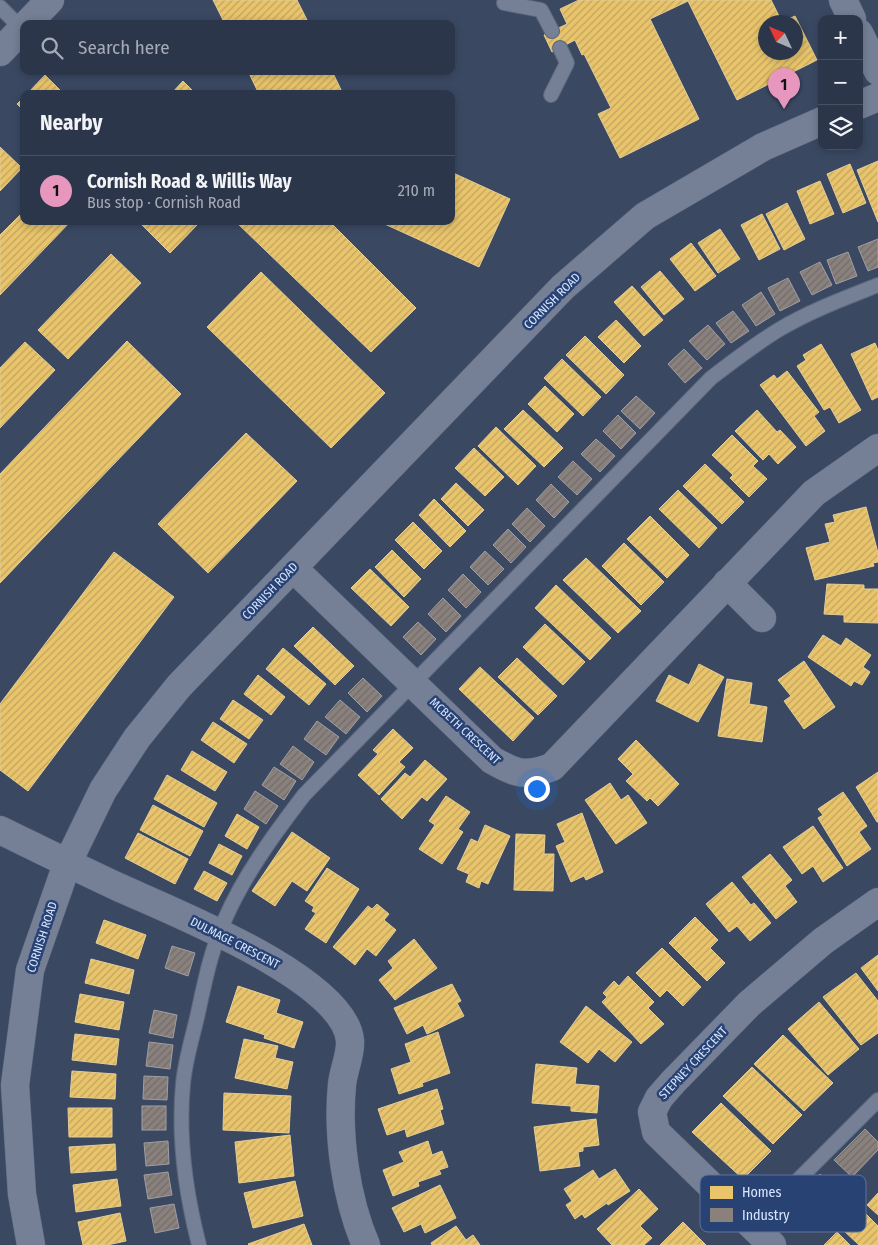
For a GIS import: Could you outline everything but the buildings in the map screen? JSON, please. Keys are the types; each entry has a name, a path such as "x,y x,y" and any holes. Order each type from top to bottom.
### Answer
{"street":[{"path":"31,20 50,0"},
{"path":"843,0 850,15"},
{"path":"0,52 20,31"},
{"path":"863,40 878,70"},
{"path":"863,103 878,97"},
{"name":"CORNISH ROAD","path":"30,1245 22,1194 15,1085 30,970 68,864 103,790 137,738 178,686 563,287 645,216 763,147 818,123"},
{"name":"MCBETH CRESCENT","path":"293,568 492,760 511,771 532,774 552,767 814,493 878,448"},
{"path":"727,583 762,618"},
{"name":"DULMAGE CRESCENT","path":"0,830 273,961 317,991 340,1014 347,1028 350,1041 342,1086 342,1149 358,1226 366,1245"},
{"name":"STEPNEY CRESCENT","path":"700,1175 656,1132 652,1112 663,1093 750,1004 823,941 878,902"},
{"name":"STEPNEY CRESCENT","path":"758,1232 772,1245"}],"lane":[{"path":"504,3 541,10 552,31"},
{"path":"0,7 20,24"},
{"path":"551,95 567,63 560,48"},
{"path":"199,1245 189,1193 184,1152 181,1117 183,1082 208,965 225,918 262,853 294,809 711,378 744,352 781,328 827,305 878,285"},
{"path":"803,1175 878,1100"}],"place":[{"name":"Cornish Road & Willis Way","path":"784,109"}]}
